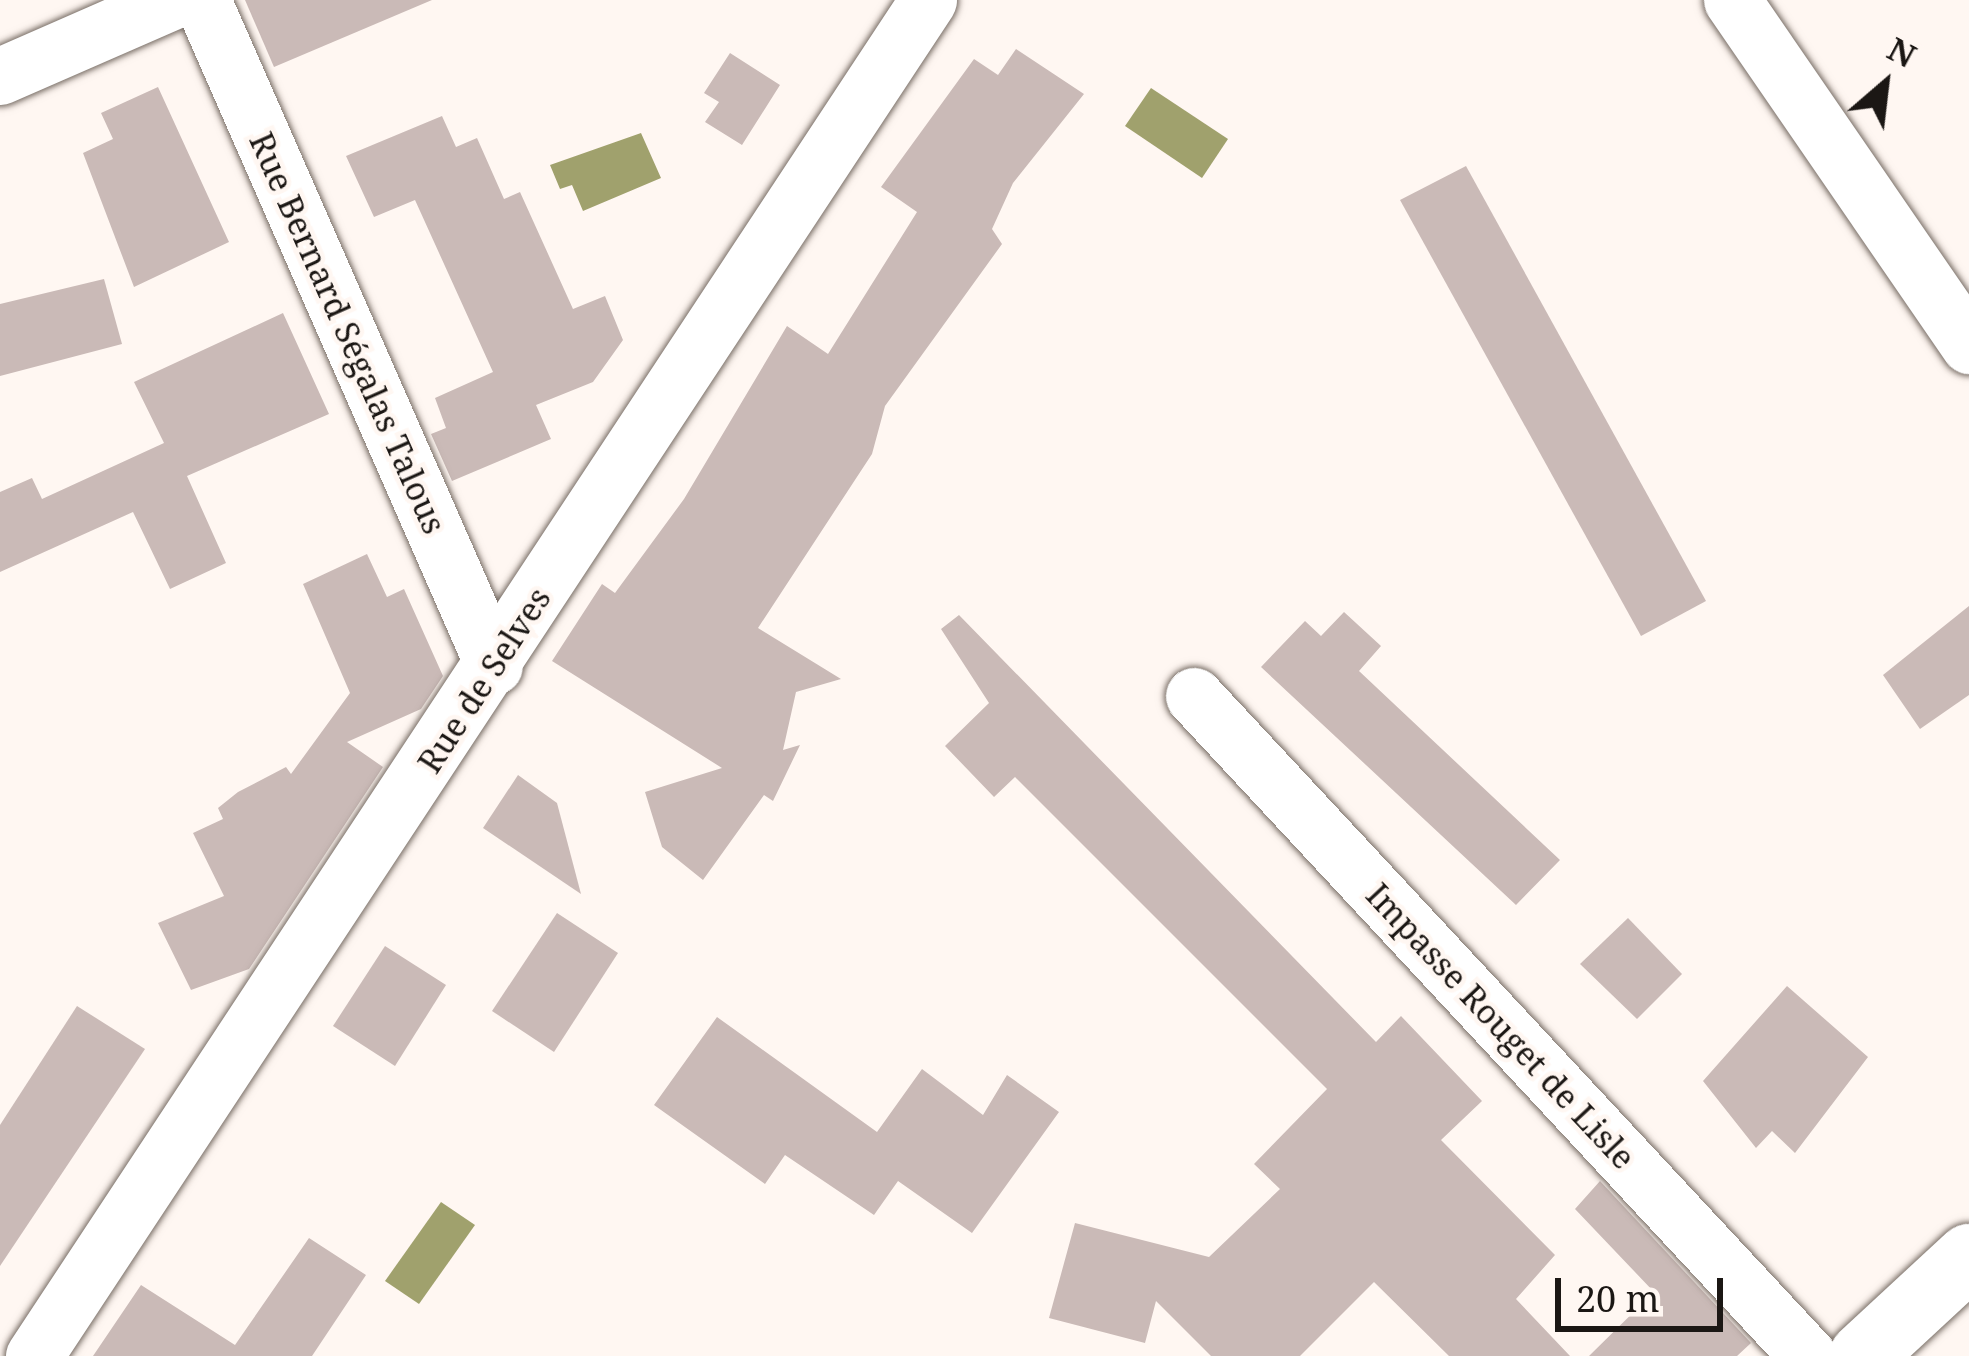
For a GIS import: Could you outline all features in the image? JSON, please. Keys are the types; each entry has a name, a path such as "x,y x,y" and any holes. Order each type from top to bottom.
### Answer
{"street":[{"path":"0,76 174,0"},
{"name":"Rue Bernard Ségalas Talous","path":"202,0 494,666"},
{"name":"Rue de Selves","path":"34,1356 494,666 928,0"},
{"path":"1732,0 1969,345"},
{"name":"Impasse Rouget de Lisle","path":"1193,696 1808,1356"},
{"path":"1862,1356 1969,1257"}],"shaded area":[{"path":"1151,88 1228,139 1202,178 1125,126"},
{"path":"641,133 661,178 583,211 572,185 560,189 550,165"},
{"path":"441,1202 475,1225 419,1304 385,1281"}],"building":[{"path":"245,0 432,0 274,67"},
{"path":"1016,49 1084,94 1013,183 992,229 1002,244 885,406 872,454 758,628 841,679 796,692 783,750 800,745 773,801 764,795 703,880 662,847 645,792 722,768 552,661 602,584 615,593 684,499 787,326 828,354 917,212 881,187 974,59 998,75"},
{"path":"730,53 780,85 742,145 705,122 719,102 704,93"},
{"path":"158,87 229,242 134,287 83,153 113,139 101,113"},
{"path":"442,116 456,147 477,138 504,199 520,192 573,309 605,296 623,340 593,382 536,405 551,439 452,481 431,434 446,428 435,398 493,372 415,200 374,217 346,156"},
{"path":"1466,166 1706,601 1641,636 1400,200"},
{"path":"104,279 122,344 0,376 0,304"},
{"path":"283,313 329,414 187,476 226,563 170,589 133,512 0,572 0,492 32,478 42,499 164,443 134,382"},
{"path":"367,554 387,597 404,589 443,676 421,709 347,742 383,767 249,969 191,990 158,923 224,896 193,833 223,819 218,808 238,792 286,767 291,774 350,693 303,584"},
{"path":"1969,606 1969,695 1920,729 1883,675"},
{"path":"1344,612 1381,646 1359,671 1560,860 1516,905 1261,667 1305,621 1321,636"},
{"path":"959,615 1376,1042 1401,1016 1482,1101 1441,1140 1555,1255 1516,1299 1570,1356 1449,1356 1374,1282 1300,1356 1211,1356 1156,1301 1145,1343 1049,1318 1075,1223 1209,1257 1280,1189 1254,1164 1327,1089 1015,777 994,797 945,746 989,703 941,629"},
{"path":"518,775 557,803 581,894 483,828"},
{"path":"557,913 618,953 554,1052 492,1011"},
{"path":"1628,918 1682,974 1637,1019 1580,964"},
{"path":"385,946 446,985 395,1066 333,1026"},
{"path":"1787,986 1868,1057 1795,1153 1772,1131 1756,1148 1703,1081"},
{"path":"77,1006 145,1049 0,1266 0,1125"},
{"path":"717,1017 877,1132 922,1069 983,1115 1007,1075 1059,1112 972,1233 898,1181 874,1215 785,1155 765,1184 654,1105"},
{"path":"1600,1181 1751,1343 1737,1356 1589,1356 1654,1292 1575,1209"},
{"path":"309,1238 366,1275 312,1356 93,1356 141,1285 235,1345"}]}
